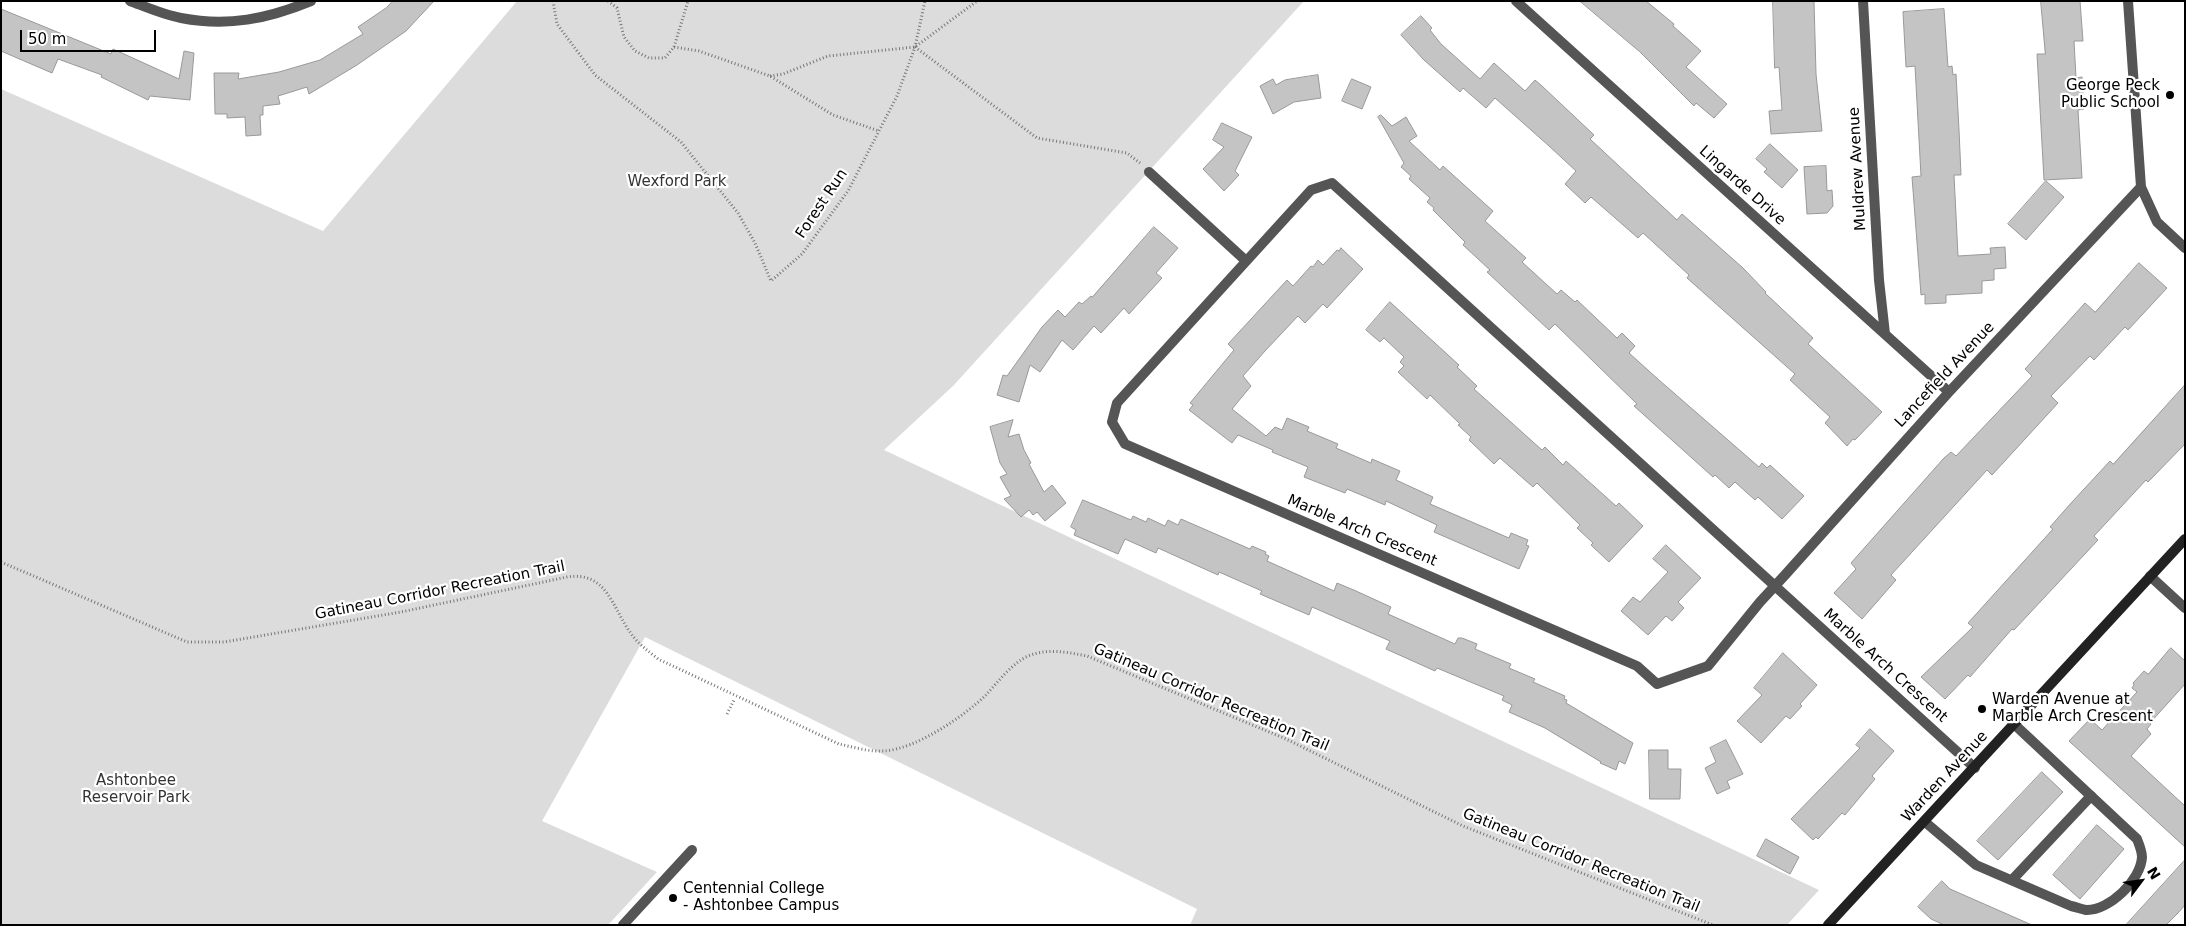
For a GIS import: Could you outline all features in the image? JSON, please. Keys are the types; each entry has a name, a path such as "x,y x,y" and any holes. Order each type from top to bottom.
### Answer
{"main road":[{"name":"Warden Avenue","path":"1828,925 1975,768 2185,538"}],"street":[{"path":"130,1 180,18 236,22 279,14 311,1"},
{"name":"Lingarde Drive","path":"1516,1 1949,392"},
{"name":"Muldrew Avenue","path":"1863,1 1879,280 1885,334"},
{"path":"2128,1 2141,187 2157,222 2185,248"},
{"path":"1149,172 1245,260"},
{"name":"Marble Arch Crescent","path":"1775,586 1708,666 1657,684 1637,666 1125,444 1112,422 1117,403 1245,260 1310,190 1332,183 1775,586 1975,768"},
{"name":"Lancefield Avenue","path":"1775,586 1949,392 2141,187"},
{"path":"2150,576 2185,608"},
{"path":"1925,822 1976,865 2071,906 2087,910 2105,905 2121,893 2137,875 2142,857 2137,839 2015,724"},
{"path":"2012,880 2091,796"},
{"path":"623,925 692,850"}],"path":[{"name":"Forest Run","path":"552,1 557,24 595,75 681,142 738,213 755,244 771,281 802,254 848,191 897,96 915,47 925,1"},
{"path":"608,1 617,8 624,37 635,51 649,58 665,58 674,47 688,1"},
{"path":"770,76 783,74 828,56 915,47 977,1"},
{"path":"674,47 699,51 770,76 833,115 880,131"},
{"path":"915,47 1037,138 1127,153 1134,157"},
{"name":"Gatineau Corridor Recreation Trail","path":"1,562 187,642 224,642 401,612 567,577 584,577 595,582 606,592 633,636 658,658 839,744 866,750 892,750 927,737 973,708 1006,674 1026,657 1057,650 1087,656 1286,739 1463,826 1713,925"},
{"path":"727,714 734,700"}],"green space":[{"path":"517,1 1304,1 953,386 884,450 1819,890 1787,925 1190,925 1197,909 645,637 542,821 657,872 608,925 1,925 1,89 323,231"}],"building":[{"path":"393,1 434,1 406,31 357,65 309,94 307,87 278,96 280,104 263,106 263,115 260,115 261,135 246,136 245,117 227,118 227,114 215,114 214,73 239,73 238,79 279,72 320,60 363,34 358,27"},
{"path":"1580,1 1646,1 1674,24 1673,26 1701,51 1686,67 1727,104 1714,118 1696,103 1694,106 1640,52"},
{"path":"1773,1 1814,1 1816,74 1822,131 1771,134 1769,111 1782,110 1779,67 1775,68"},
{"path":"2041,1 2080,1 2083,41 2074,41 2076,78 2082,77 2084,109 2078,110 2082,178 2044,180 2037,54 2045,54"},
{"path":"1,9 111,54 113,49 179,79 184,51 194,53 190,100 150,96 148,100 101,77 102,75 58,59 52,73 1,51"},
{"path":"1944,9 1948,67 1952,66 1953,75 1956,74 1961,175 1954,175 1958,256 1991,254 1990,248 2005,247 2006,268 1994,269 1994,280 1982,281 1982,293 1946,295 1946,303 1925,304 1925,294 1921,295 1912,177 1921,176 1915,66 1906,67 1903,12"},
{"path":"1421,16 1432,28 1430,30 1441,44 1480,79 1494,63 1525,91 1535,80 1542,86 1594,135 1590,139 1677,220 1682,214 1743,268 1765,293 1813,338 1808,344 1882,412 1847,446 1825,423 1830,417 1790,380 1795,374 1687,278 1689,275 1643,233 1638,238 1591,197 1585,203 1565,184 1576,171 1549,146 1495,98 1486,108 1463,88 1460,92 1424,60 1401,35"},
{"path":"1318,75 1321,98 1294,102 1273,114 1260,86 1273,79 1276,85 1285,80"},
{"path":"1352,79 1371,87 1362,109 1342,101"},
{"path":"1381,115 1392,126 1406,117 1417,136 1409,141 1440,170 1443,166 1493,211 1485,221 1526,258 1522,262 1557,294 1561,290 1575,302 1577,300 1617,338 1622,333 1635,346 1629,353 1659,380 1759,467 1762,463 1767,468 1770,465 1804,496 1782,519 1758,497 1755,500 1735,482 1729,488 1715,475 1713,477 1634,406 1637,404 1555,324 1549,330 1487,272 1490,270 1463,245 1465,242 1433,210 1434,208 1427,202 1430,198 1409,179 1411,176 1401,167 1404,163 1378,117"},
{"path":"1222,123 1252,137 1235,171 1239,175 1224,191 1203,169 1224,147 1213,140"},
{"path":"1770,144 1798,170 1782,188 1764,172 1767,169 1756,159"},
{"path":"1826,166 1827,191 1832,190 1833,206 1827,213 1807,214 1804,167"},
{"path":"2046,181 2064,197 2026,240 2008,224"},
{"path":"1154,227 1178,248 1156,273 1162,278 1129,314 1124,308 1101,333 1094,326 1073,350 1062,340 1040,372 1030,365 1019,402 997,395 1003,375 1007,376 1042,327 1058,310 1065,317 1079,302 1082,304 1092,297"},
{"path":"1341,248 1363,269 1327,308 1323,304 1305,323 1298,316 1265,351 1243,376 1251,386 1232,409 1266,436 1275,427 1282,430 1287,418 1309,427 1307,431 1338,444 1336,448 1371,463 1372,459 1400,471 1396,480 1433,497 1430,504 1509,538 1511,533 1528,540 1526,545 1529,546 1519,569 1434,532 1437,525 1386,501 1385,505 1347,489 1345,493 1304,477 1308,467 1272,452 1273,450 1238,435 1232,443 1189,410 1193,405 1190,403 1234,350 1228,344 1287,280 1293,286 1318,260 1323,265"},
{"path":"2139,263 2167,288 2128,330 2125,327 2094,360 2090,356 2051,396 2058,403 1992,475 1987,470 1891,575 1896,580 1862,619 1834,593 1856,569 1851,563 1944,458 1951,452 1956,456 2032,376 2025,369 2085,303 2095,312"},
{"path":"1390,302 1459,365 1457,367 1477,386 1474,389 1542,450 1545,447 1563,465 1566,461 1616,506 1619,503 1643,526 1609,562 1577,528 1580,525 1537,483 1533,487 1500,458 1494,464 1469,440 1471,437 1458,425 1460,424 1430,395 1427,399 1398,372 1404,366 1400,362 1404,357 1384,338 1380,342 1366,330"},
{"path":"2185,385 2185,444 2148,482 2146,480 2094,536 2098,540 2014,630 2012,629 1970,677 1968,675 1945,699 1921,677 1973,627 1968,623 2053,529 2050,527 2072,502 2110,461 2113,464"},
{"path":"1013,420 1008,437 1019,434 1031,463 1029,464 1044,492 1052,485 1066,503 1045,521 1037,512 1033,515 1029,510 1021,517 1004,499 1011,496 1000,477 1007,474 1000,463 990,427"},
{"path":"1083,500 1131,520 1133,516 1146,522 1148,518 1165,526 1168,520 1178,525 1181,519 1250,549 1252,546 1266,552 1265,554 1269,556 1267,561 1334,591 1337,583 1356,591 1391,607 1388,614 1455,644 1458,638 1462,638 1477,644 1475,649 1511,664 1509,668 1535,679 1533,682 1565,696 1566,703 1633,743 1625,764 1619,761 1616,770 1600,763 1545,728 1509,712 1512,705 1502,700 1504,696 1437,668 1435,671 1386,649 1390,641 1312,607 1309,615 1260,594 1262,591 1219,572 1218,575 1158,548 1156,553 1125,539 1118,554 1074,535 1076,530 1071,527"},
{"path":"1666,545 1701,578 1678,602 1684,608 1672,621 1666,616 1648,635 1621,611 1633,597 1640,602 1668,572 1653,559"},
{"path":"2171,648 2185,661 2185,684 2150,723 2147,729 2151,734 2131,756 2185,806 2185,847 2069,741 2090,719 2102,730 2137,692 2132,688 2133,683 2144,671 2148,674"},
{"path":"1783,653 1817,685 1790,719 1786,716 1761,743 1737,721 1762,695 1754,688"},
{"path":"1870,729 1894,751 1872,776 1875,779 1845,815 1842,813 1818,839 1816,837 1813,840 1791,819 1860,748 1856,745"},
{"path":"1726,740 1743,774 1727,781 1730,788 1717,794 1705,768 1716,762 1710,748"},
{"path":"1649,750 1668,750 1668,769 1681,769 1680,799 1650,799"},
{"path":"2042,772 2063,792 1998,860 1977,841"},
{"path":"2097,825 2124,849 2080,899 2053,875"},
{"path":"1766,839 1799,857 1790,874 1757,856"},
{"path":"2185,860 2185,905 2178,913 2166,925 2126,925"},
{"path":"1942,881 1950,889 2032,925 1944,925 1931,919 1918,907"}],"place":[{"name":"George Peck Public School","path":"2170,95"},
{"name":"Warden Avenue at Marble Arch Crescent","path":"1982,709"},
{"name":"Centennial College - Ashtonbee Campus","path":"673,898"}],"park label":[{"name":"Wexford Park","path":"677,182"},
{"name":"Ashtonbee Reservoir Park","path":"136,790"}]}
